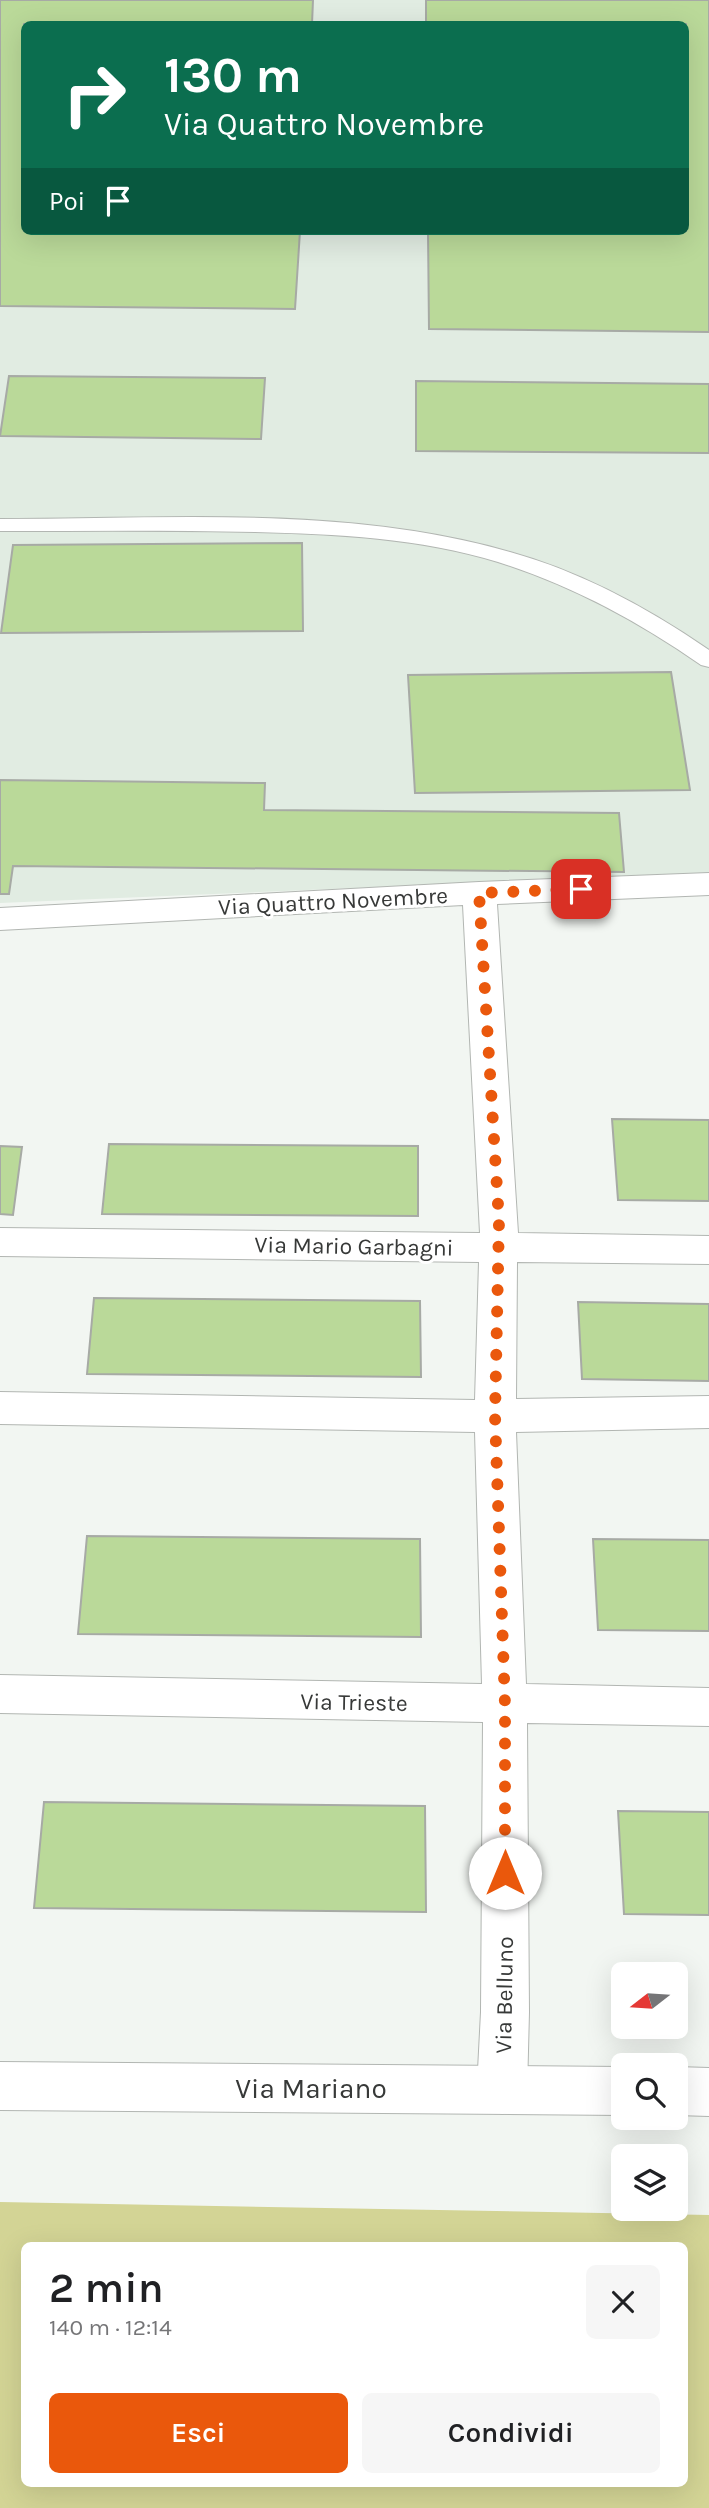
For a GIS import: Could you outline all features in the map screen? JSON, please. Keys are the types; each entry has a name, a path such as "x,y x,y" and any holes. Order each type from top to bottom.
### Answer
{"street":[{"name":"Via Quattro Novembre","path":"0,919 479,893 709,884"},
{"name":"Via Belluno","path":"479,893 483,925 499,1248 496,1281 495,1416 505,1705 505,2012 502,2090"},
{"name":"Via Mario Garbagni","path":"0,1242 709,1250"},
{"path":"0,1408 495,1416 709,1412"},
{"name":"Via Trieste","path":"0,1695 709,1707"},
{"name":"Via Mariano","path":"0,2086 611,2091"},
{"path":"688,2091 709,2092"}],"lane":[{"path":"0,525 293,526 361,531 436,541 545,570 648,620 709,660"}],"shaded area":[{"path":"0,0 709,0 709,873 0,903"}],"green space":[{"path":"0,2202 611,2213 611,2221 688,2221 688,2215 709,2215 709,2508 0,2508"}],"building":[{"path":"0,0 313,0 312,21 21,21 21,235 300,235 295,309 0,306"},
{"path":"426,0 709,0 709,332 429,329 428,235 689,235 689,21 426,21"},
{"path":"9,376 265,378 261,439 0,436"},
{"path":"416,381 709,384 709,453 416,451"},
{"path":"302,543 303,631 1,633 13,545"},
{"path":"671,672 690,790 415,793 408,675"},
{"path":"0,780 265,783 264,810 619,813 624,872 13,866 9,894 0,894"},
{"path":"612,1119 709,1120 709,1201 618,1200"},
{"path":"109,1144 418,1146 418,1216 102,1214"},
{"path":"0,1146 22,1147 13,1215 0,1214"},
{"path":"94,1298 420,1301 421,1377 87,1374"},
{"path":"578,1302 709,1304 709,1381 582,1379"},
{"path":"87,1536 420,1539 421,1637 78,1634"},
{"path":"593,1539 709,1540 709,1631 598,1630"},
{"path":"44,1802 425,1806 426,1912 34,1908"},
{"path":"618,1811 709,1812 709,1915 624,1914"}],"route":[{"path":"505,1873 505,1705 495,1416 499,1221 479,893 581,889"}]}
